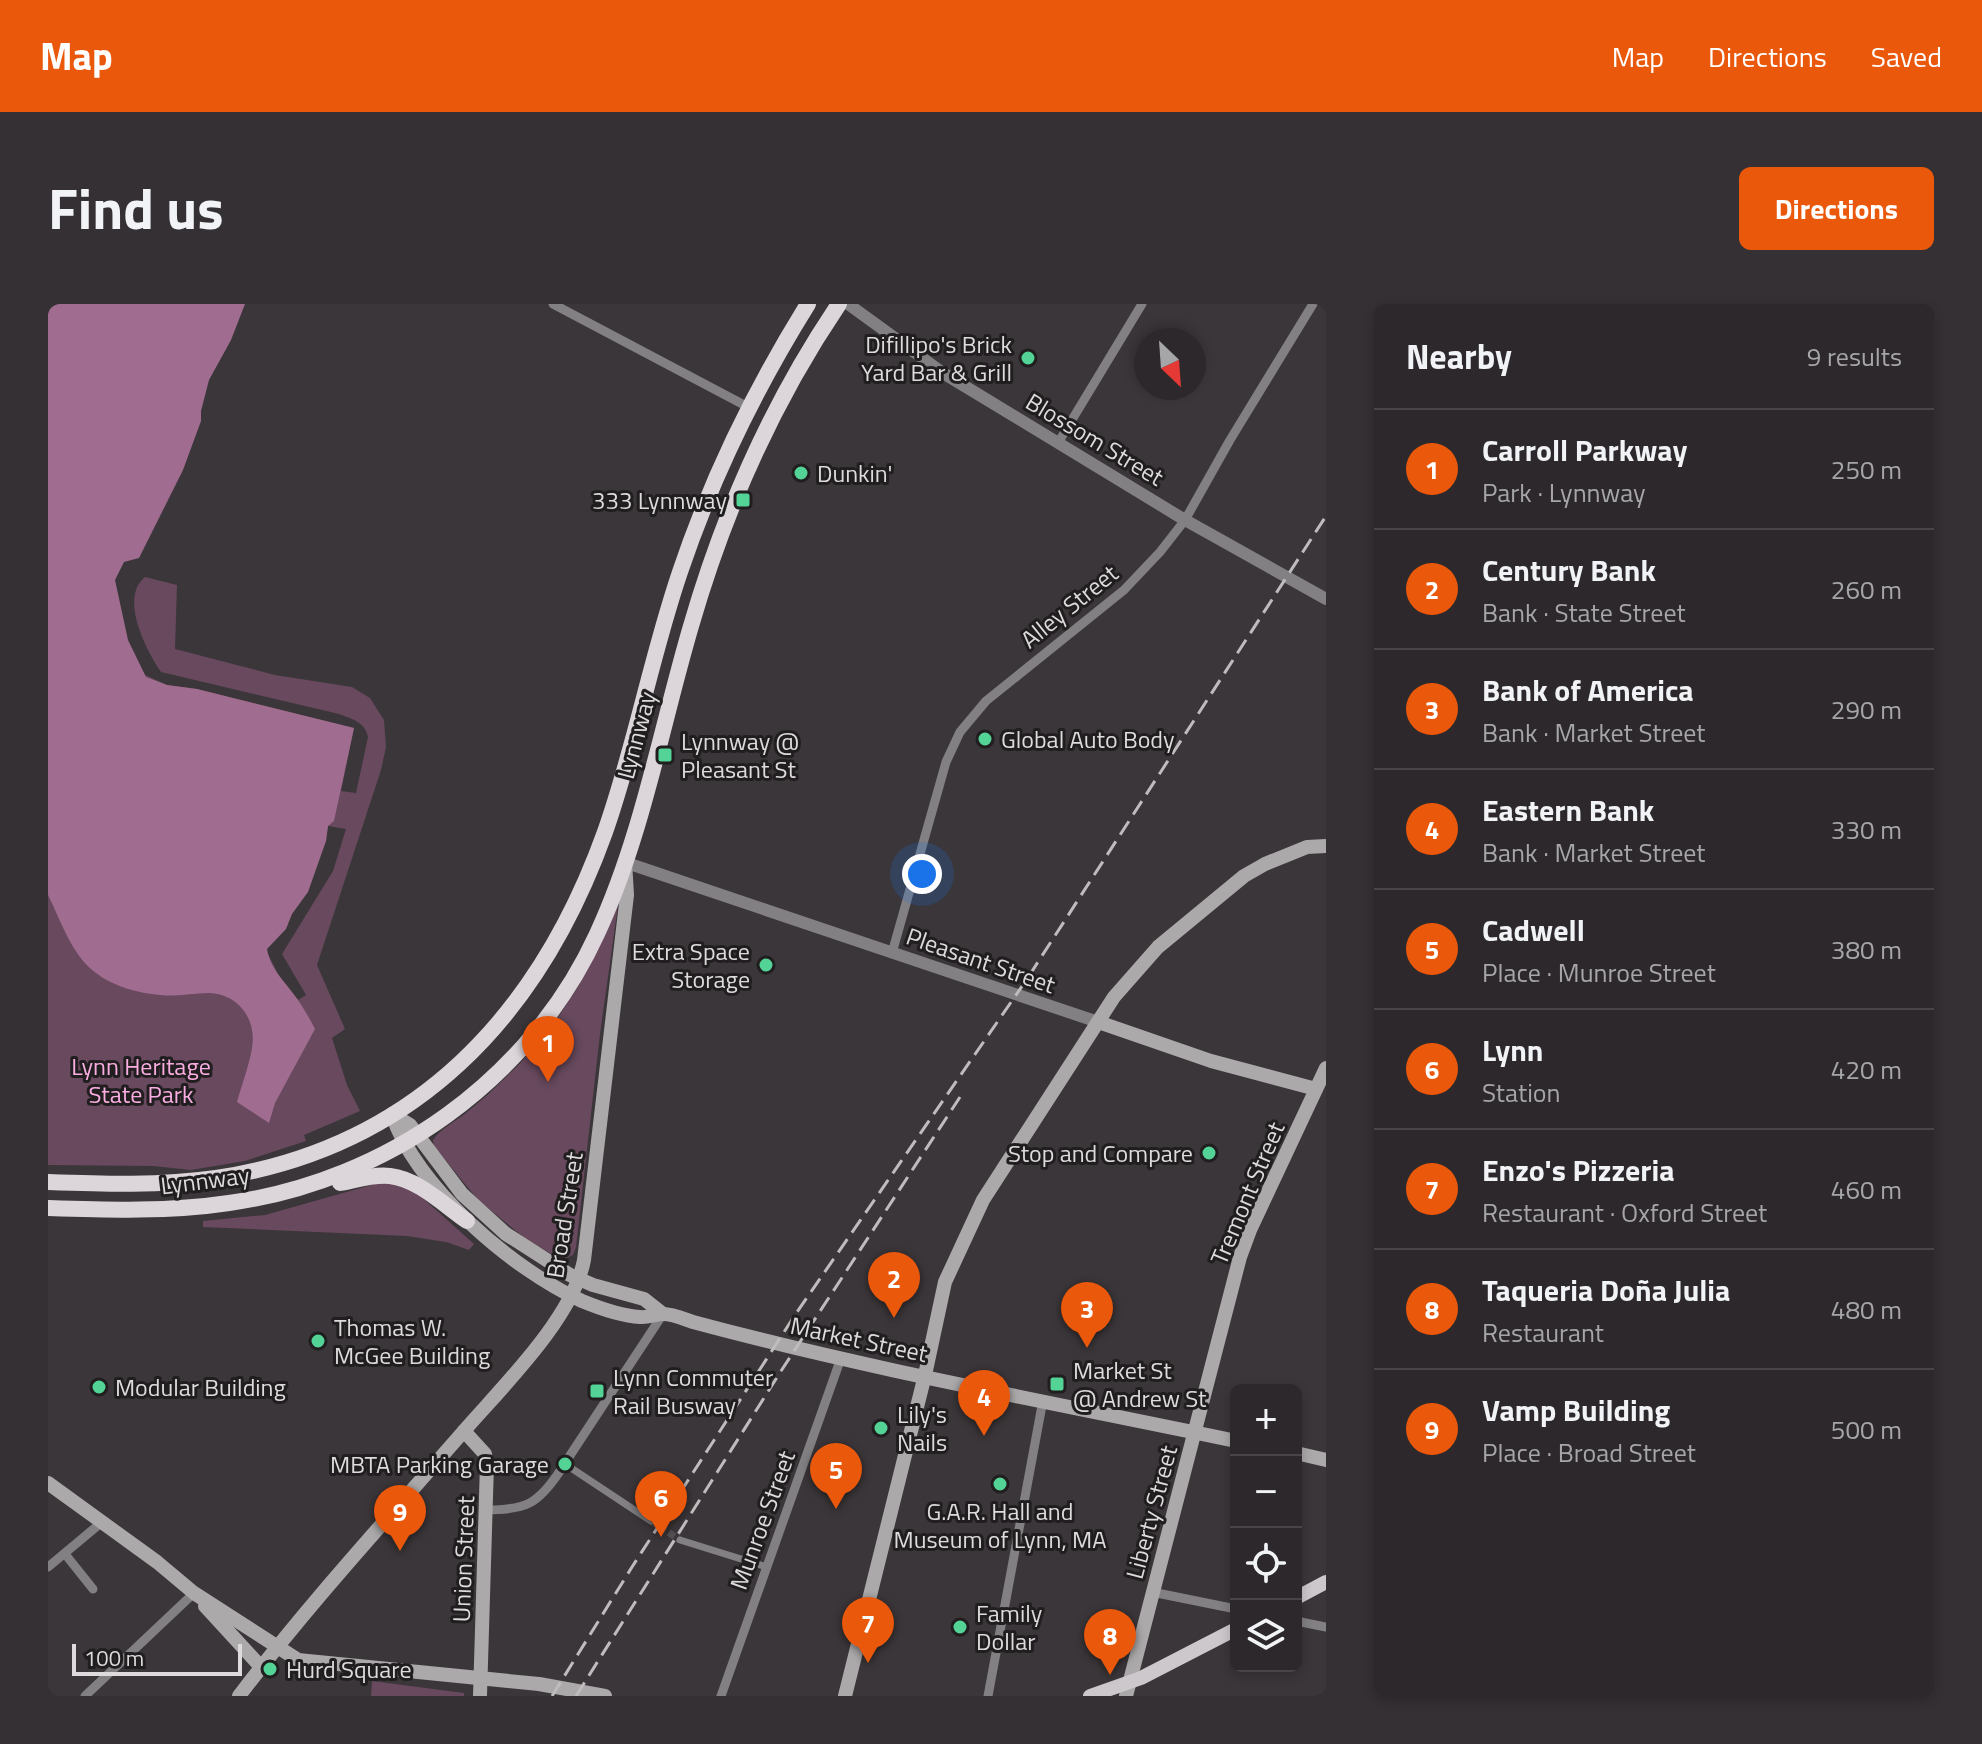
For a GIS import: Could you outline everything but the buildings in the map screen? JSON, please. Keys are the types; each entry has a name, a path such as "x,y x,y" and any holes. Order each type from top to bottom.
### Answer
{"highway":[{"name":"Lynnway","path":"48,1182 172,1182 278,1165 318,1151 392,1114 450,1072 491,1034 535,978 569,919 590,872 614,805 686,555 717,472 748,407 808,304"},
{"name":"Lynnway","path":"48,1208 178,1209 275,1195 346,1172 413,1146 488,1083 545,1020 590,949 624,862 690,629 726,518 778,405 839,304"},
{"path":"275,1195 376,1176 391,1176 415,1185 467,1221"}],"main road":[{"path":"845,1696 945,1282 983,1200 1114,997 1141,965 1224,890 1265,864 1307,847 1326,846"},
{"name":"Broad Street","path":"247,1692 261,1667 464,1431 573,1296 579,1280 627,895 624,862"},
{"name":"Pleasant Street","path":"1098,1022 1211,1061 1321,1091"},
{"name":"Tremont Street","path":"1194,1432 1244,1246 1321,1091 1326,1068"},
{"path":"392,1114 437,1188 467,1221"},
{"name":"Market Street","path":"413,1146 429,1151 475,1207 506,1234 579,1280 644,1299 663,1314"},
{"name":"Market Street","path":"467,1221 506,1253 545,1279 593,1305 635,1317 663,1314 779,1345 1230,1440"},
{"name":"Union Street","path":"464,1431 486,1456 480,1696"},
{"name":"Liberty Street","path":"1127,1690 1194,1432"},
{"path":"1302,1454 1326,1460"},
{"path":"48,1483 194,1593 294,1658 308,1663 551,1686 605,1696"},
{"path":"1302,1595 1326,1582"},
{"path":"194,1593 261,1667"},
{"path":"1090,1696 1127,1690 1230,1632"}],"street":[{"path":"553,304 748,407"},
{"name":"Blossom Street","path":"848,304 943,373 1185,520 1326,599"},
{"path":"1058,443 1142,304"},
{"name":"Alley Street","path":"892,953 946,762 960,732 986,701 1124,590 1160,552 1185,520 1313,304"},
{"name":"Pleasant Street","path":"624,862 1098,1022"},
{"path":"486,1510 526,1506 542,1496 663,1314"},
{"name":"Munroe Street","path":"721,1696 841,1358"},
{"path":"988,1696 1043,1400"},
{"path":"565,1464 651,1521"},
{"path":"48,1567 102,1522"},
{"path":"680,1540 767,1567"},
{"path":"65,1554 93,1589"},
{"path":"1152,1592 1230,1608"},
{"path":"85,1696 194,1593"},
{"path":"1302,1622 1326,1627"}],"green space":[{"name":"Lynn Heritage State Park","path":"145,577 177,585 175,649 275,675 352,687 370,698 384,720 386,747 381,770 317,965 345,1029 332,1038 347,1085 360,1111 304,1135 306,1141 245,1161 191,1170 153,1166 48,1165 48,895 85,963 267,952 279,976 298,1000 306,995 282,954 333,871 346,829 328,826 326,841 285,823 143,674 167,685 197,689 354,728 341,791 356,793 368,737 361,724 339,714 161,672 142,638 135,610 134,598"},
{"path":"619,898 576,1247 573,1255 562,1260 526,1239 478,1200 434,1146 433,1140 493,1090 544,1036 587,970"},
{"path":"390,1182 416,1192 474,1244 469,1250 446,1242 407,1236 203,1227 203,1221 265,1215"},
{"path":"372,1681 464,1693 464,1696 371,1696"}],"shaded area":[{"path":"48,304 245,304 231,340 209,380 201,421 183,470 139,558 124,562 115,580 128,640 146,677 167,685 197,689 354,728 334,821 328,826 326,841 308,892 292,914 286,929 267,949 275,970 315,1029 275,1103 269,1123 237,1102 253,1038 244,1010 220,995 143,993 103,978 88,966 74,948 48,895"}],"tunnel":[{"path":"651,1521 680,1540"}],"railway":[{"path":"552,1696 795,1315 1027,979 1326,516"},
{"path":"576,1696 781,1371 960,1097"}],"place":[{"name":"Difillipo's Brick Yard Bar & Grill","path":"1028,358"},
{"name":"Dunkin'","path":"801,473"},
{"name":"333 Lynnway","path":"743,500"},
{"name":"Global Auto Body","path":"985,739"},
{"name":"Lynnway @ Pleasant St","path":"665,755"},
{"name":"Extra Space Storage","path":"766,965"},
{"name":"Carroll Parkway","path":"548,1082"},
{"name":"Stop and Compare","path":"1209,1153"},
{"name":"Century Bank","path":"894,1318"},
{"name":"Thomas W. McGee Building","path":"318,1341"},
{"name":"Bank of America","path":"1087,1348"},
{"name":"Market St @ Andrew St","path":"1057,1384"},
{"name":"Modular Building","path":"99,1387"},
{"name":"Lynn Commuter Rail Busway","path":"597,1391"},
{"name":"Lily's Nails","path":"881,1428"},
{"name":"Eastern Bank","path":"984,1436"},
{"name":"MBTA Parking Garage","path":"565,1464"},
{"name":"G.A.R. Hall and Museum of Lynn, MA","path":"1000,1484"},
{"name":"Cadwell","path":"836,1509"},
{"name":"Lynn","path":"661,1537"},
{"name":"Vamp Building","path":"400,1551"},
{"name":"Family Dollar","path":"960,1627"},
{"name":"Enzo's Pizzeria","path":"868,1663"},
{"name":"Hurd Square","path":"270,1669"},
{"name":"Taqueria Doña Julia","path":"1110,1675"}]}
